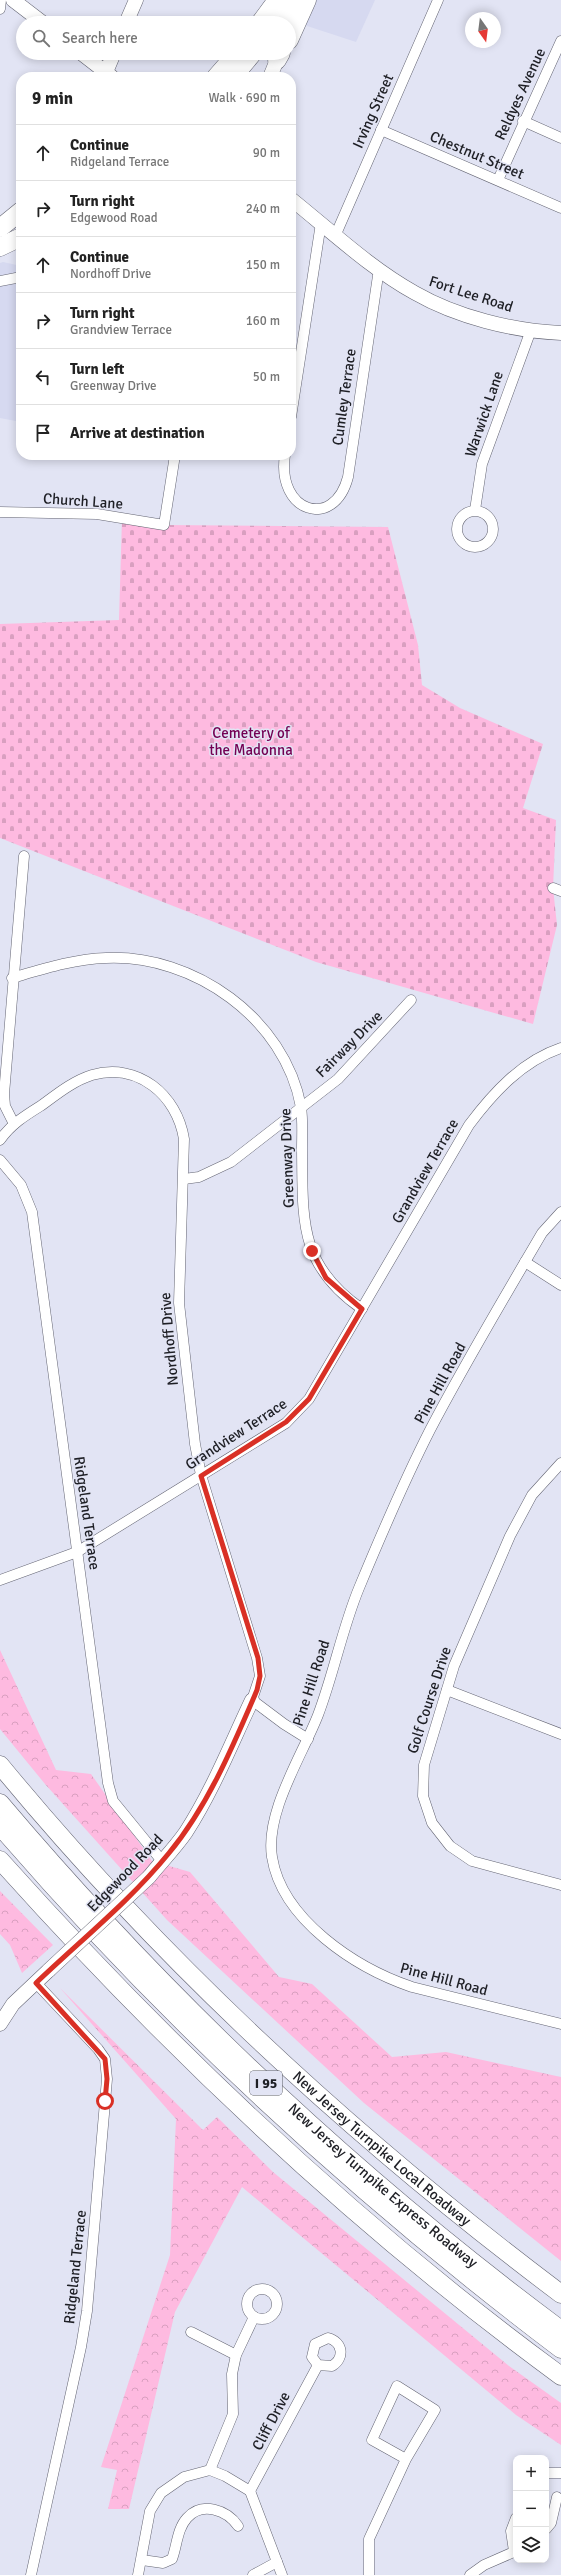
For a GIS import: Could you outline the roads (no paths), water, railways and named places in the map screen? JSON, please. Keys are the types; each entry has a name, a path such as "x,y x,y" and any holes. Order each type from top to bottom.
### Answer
{"highway":[{"path":"265,16 277,0"},
{"path":"281,16 292,0"},
{"path":"296,24 307,0"},
{"path":"220,72 231,60"},
{"path":"237,72 247,60"},
{"path":"0,228 16,215"},
{"path":"0,232 16,224"},
{"path":"0,247 16,239"},
{"path":"0,247 16,244"},
{"name":"New Jersey Turnpike Local Roadway","path":"0,1765 94,1875 208,1992 381,2148 561,2294"},
{"name":"New Jersey Turnpike Express Roadway","path":"0,1803 121,1938 262,2080 429,2226 561,2330"},
{"name":"New Jersey Turnpike Express Roadway","path":"0,1826 118,1957 249,2088 413,2233 561,2349"},
{"name":"I 95","path":"0,1860 121,1992 254,2122 410,2258 561,2376"}],"main road":[{"path":"13,0 34,16"},
{"path":"129,16 136,0"},
{"path":"90,60 105,72"},
{"path":"110,72 112,60"},
{"path":"272,72 278,60"},
{"name":"Fort Lee Road","path":"296,203 379,269 416,294 444,307 501,324 531,330 561,333"},
{"name":"Edgewood Road","path":"0,2024 10,2008 162,1862 185,1832 203,1803 252,1700"}],"street":[{"path":"0,9 1,0"},
{"name":"Irving Street","path":"336,234 438,0"},
{"name":"Reldyes Avenue","path":"498,180 561,41"},
{"path":"524,122 561,138"},
{"name":"Chestnut Street","path":"381,130 561,208"},
{"path":"296,385 321,223"},
{"name":"Cumley Terrace","path":"285,460 284,477 287,488 298,503 312,508 328,505 341,494 346,486 379,269"},
{"path":"0,281 16,278"},
{"name":"Warwick Lane","path":"475,510 482,464 531,330"},
{"name":"Church Lane","path":"0,512 97,514 164,524 174,460"},
{"path":"14,1124 5,1106 4,1094 12,978 24,856"},
{"name":"Greenway Drive","path":"12,978 67,963 107,958 148,961 187,972 226,994 256,1021 282,1057 292,1076 301,1108 303,1209 312,1251 326,1278 362,1309"},
{"name":"Fairway Drive","path":"184,1179 199,1177 231,1162 301,1108 351,1067 410,1000"},
{"name":"Grandview Terrace","path":"0,1580 77,1552 201,1476 286,1422 299,1412 309,1399 469,1125 486,1102 520,1071 538,1058 561,1048"},
{"name":"Nordhoff Drive","path":"0,1140 14,1124 72,1084 91,1075 116,1073 140,1078 162,1093 178,1114 184,1139 184,1179 178,1263 179,1303 195,1444 201,1476 258,1658 260,1676 252,1700"},
{"name":"Ridgeland Terrace","path":"0,1160 21,1185 32,1212 77,1552 113,1801 162,1862"},
{"name":"Pine Hill Road","path":"561,1212 542,1233 427,1438 359,1589 308,1739 274,1822 272,1854 280,1883 288,1897 317,1931 344,1955 388,1979 412,1987 561,2024"},
{"path":"525,1262 561,1286"},
{"name":"Golf Course Drive","path":"561,1463 547,1477 521,1514 468,1631 447,1690 424,1765 422,1781 423,1796 432,1823 450,1846 472,1861 561,1885"},
{"path":"447,1690 561,1734"},
{"path":"252,1700 284,1724 308,1739"},
{"name":"Ridgeland Terrace","path":"31,2575 85,2325 107,2079 105,2059 98,2049 36,1983"},
{"path":"210,2470 233,2414 232,2374 236,2355 254,2317"},
{"path":"191,2332 236,2355"},
{"name":"Cliff Drive","path":"250,2491 318,2365"},
{"path":"369,2575 369,2539 406,2459 435,2410 397,2386 372,2440 406,2459"},
{"path":"138,2575 150,2512 161,2493 184,2477 210,2470 225,2476 250,2491 282,2575"},
{"path":"549,2473 561,2473"},
{"path":"548,2527 551,2523 557,2498"},
{"path":"142,2560 163,2563 172,2559 178,2535 187,2518 197,2512 211,2509 223,2511 231,2516 238,2526"},
{"path":"513,2526 511,2531 513,2541"},
{"path":"470,2575 484,2565 513,2552"},
{"path":"253,2575 277,2562"}],"park label":[{"name":"Cemetery of the Madonna","path":"251,742"}]}
